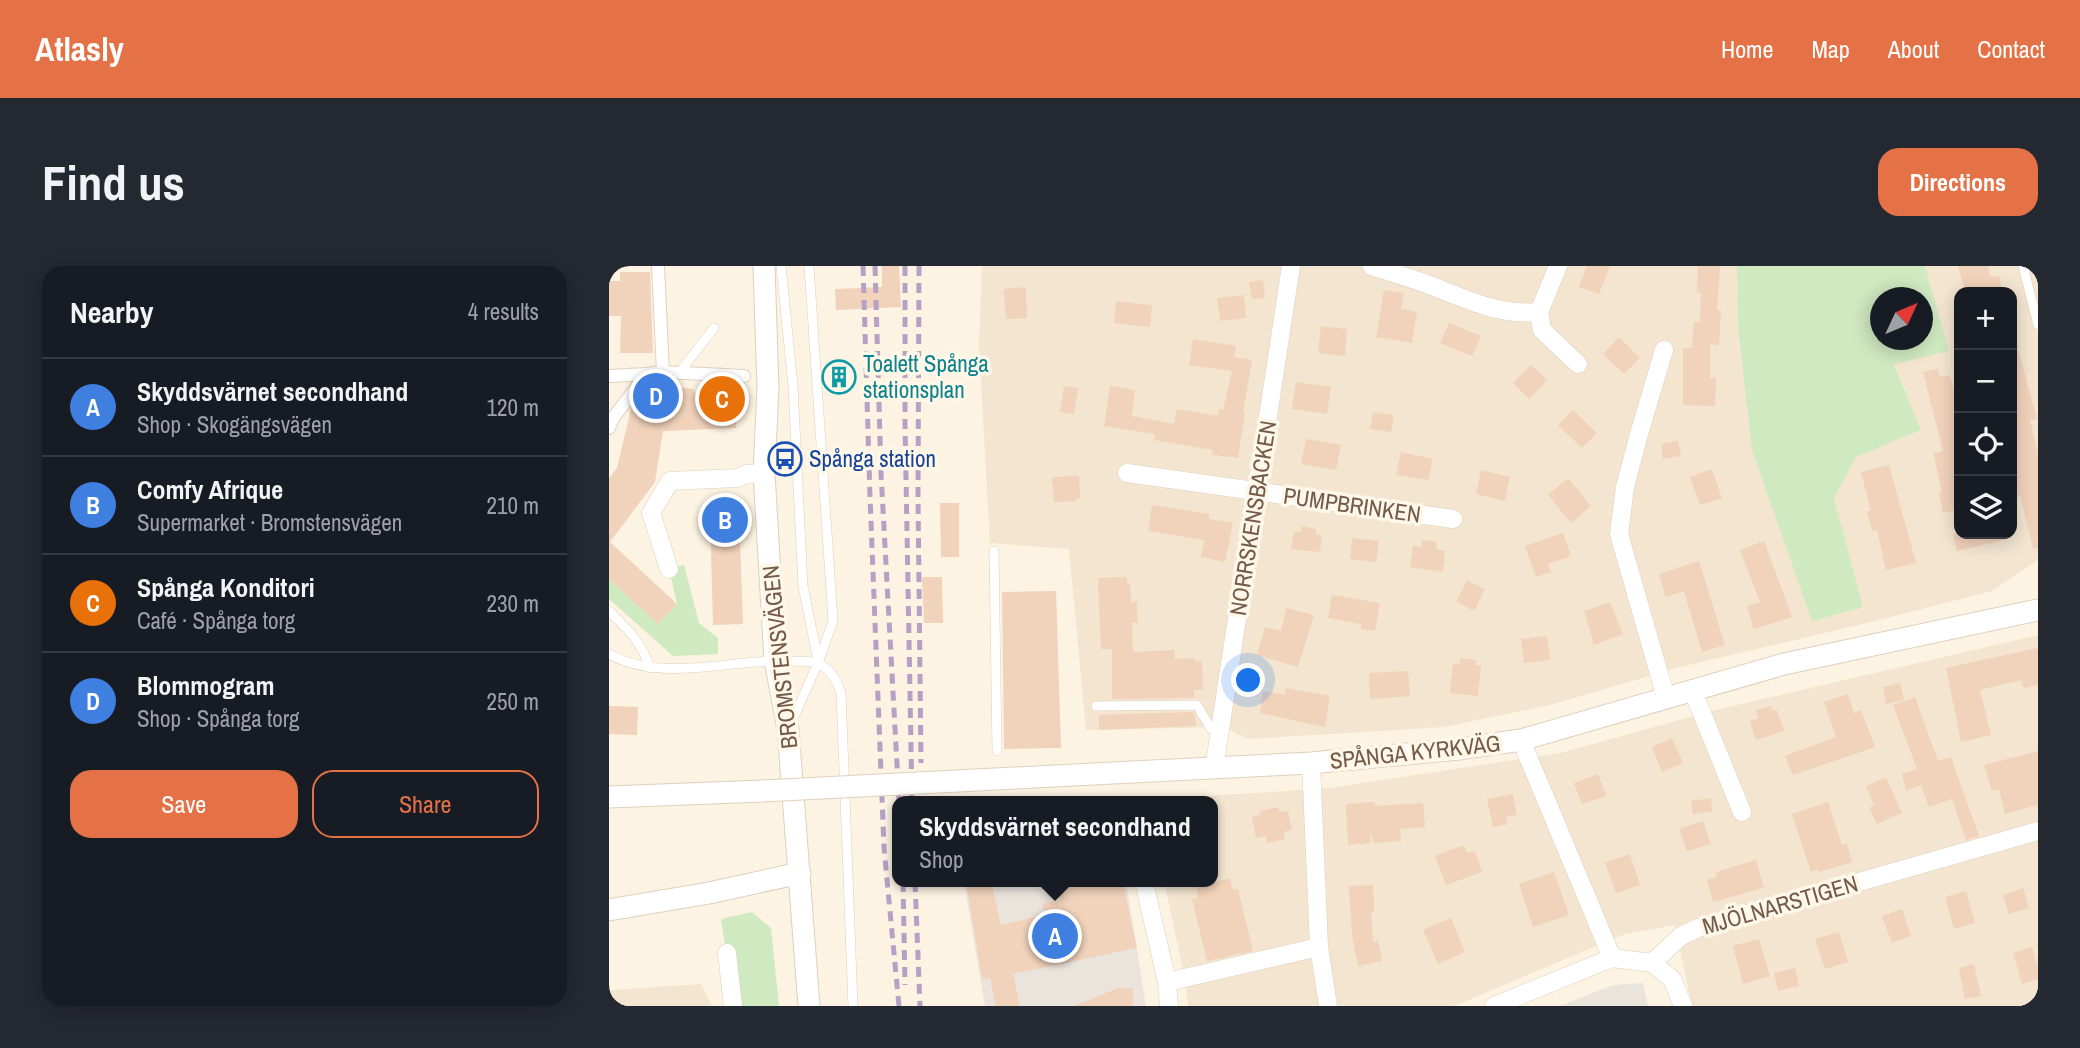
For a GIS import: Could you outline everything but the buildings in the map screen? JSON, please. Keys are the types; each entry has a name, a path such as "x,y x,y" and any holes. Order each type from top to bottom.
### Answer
{"street":[{"path":"658,266 663,372"},
{"name":"BROMSTENSVÄGEN","path":"764,266 768,388 764,473 775,660 788,729 809,1006"},
{"name":"NORRSKENSBACKEN","path":"1214,769 1291,266"},
{"path":"1372,266 1486,307 1523,313 1539,312"},
{"path":"1558,266 1539,312 1542,330 1578,364"},
{"path":"1664,350 1625,487 1619,534 1666,698"},
{"path":"609,376 663,372 744,376"},
{"path":"609,428 613,418 647,374"},
{"path":"669,569 651,513 670,481 738,478 746,474 764,473"},
{"name":"PUMPBRINKEN","path":"1127,473 1453,519"},
{"name":"SPÅNGA KYRKVÄG","path":"609,797 1214,769 1459,749 1521,740 1784,663 2038,610"},
{"path":"1692,690 1742,811"},
{"path":"1521,740 1612,958"},
{"path":"1311,763 1319,947 1328,1006"},
{"name":"MJÖLNARSTIGEN","path":"1652,963 1681,936 1698,928 2038,831"},
{"path":"609,910 709,893 800,873"},
{"path":"1145,887 1167,982 1169,1006"},
{"path":"1167,982 1319,947"},
{"path":"727,953 733,1006"},
{"path":"1494,1006 1612,958 1652,963 1672,979 1683,1006"}],"lane":[{"path":"782,266 793,386 803,586 818,663"},
{"path":"788,729 818,663 833,621 809,266"},
{"path":"2023,266 2038,325"},
{"path":"679,373 714,328"},
{"path":"994,551 997,751"},
{"path":"609,611 639,643 650,668"},
{"path":"609,654 622,661 650,668 775,660 818,663 832,673 841,693 853,1006"},
{"path":"1095,706 1197,705 1211,729 1220,730"}],"shaded area":[{"path":"982,266 1737,266 1738,326 1863,607 1834,498 1856,457 1921,430 1894,363 1949,351 1925,266 2038,266 2038,560 1992,591 1680,667 1550,705 1444,727 1248,739 1223,727 1086,730 1069,549 990,543 979,345"},
{"path":"2038,635 2038,1006 1692,1006 1675,925 1625,934 1454,1006 1188,1006 1185,978 1165,887 1218,887 1218,796 1207,796 1330,788 1560,753 1716,710"},
{"path":"965,887 1127,887 1146,1006 985,1006"},
{"path":"1643,983 1648,1006 1560,1006 1613,985"},
{"path":"701,984 712,1006 609,1006 609,993 613,990"}],"green space":[{"path":"1737,266 1925,266 1931,287 1870,287 1870,350 1933,350 1933,294 1949,351 1894,364 1921,430 1856,457 1834,498 1863,607 1812,621 1752,450 1738,326"},
{"path":"684,565 699,623 718,638 718,654 673,656 609,599 609,579 658,624 677,604 669,569"},
{"path":"752,912 771,928 779,1006 734,1006 721,919"}],"railway":[{"path":"863,266 884,848 899,1006"},
{"path":"875,266 881,473 899,796"},
{"path":"905,266 912,796"},
{"path":"919,266 921,763"},
{"path":"903,887 905,985"},
{"path":"915,887 920,1006"}],"place":[{"name":"Toalett Spånga stationsplan","path":"839,377"},
{"name":"Blommogram","path":"656,396"},
{"name":"Spånga Konditori","path":"722,399"},
{"name":"Spånga station","path":"785,459"},
{"name":"Comfy Afrique","path":"725,520"},
{"name":"Skyddsvärnet secondhand","path":"1055,936"}]}
